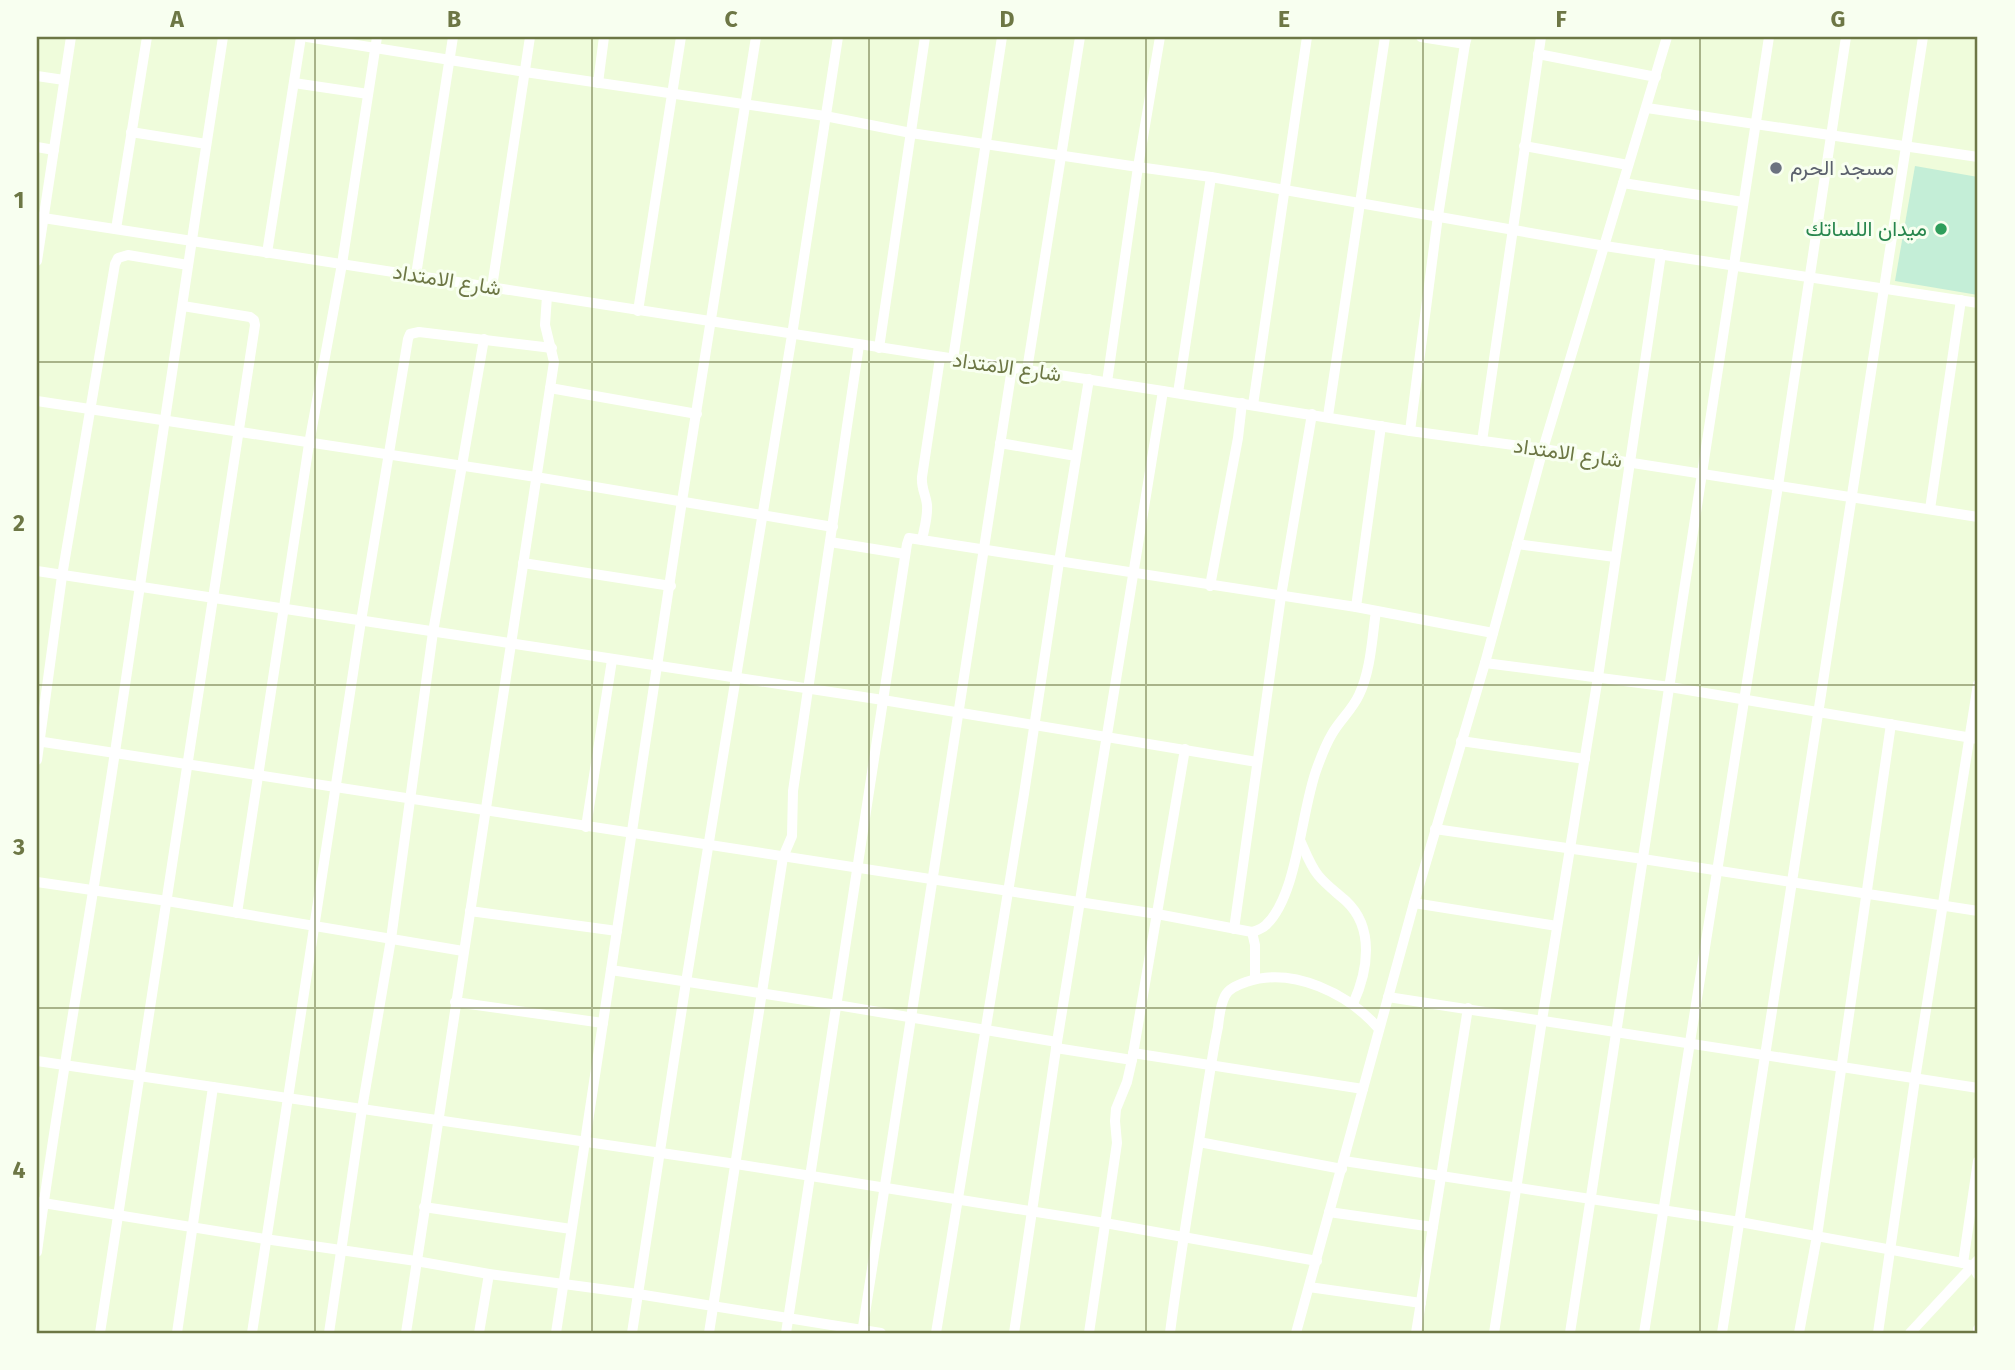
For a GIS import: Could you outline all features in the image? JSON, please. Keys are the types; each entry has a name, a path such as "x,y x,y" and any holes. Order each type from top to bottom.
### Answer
{"street":[{"path":"37,261 40,218 54,150 71,37"},
{"path":"116,229 147,37"},
{"path":"37,1252 40,1202 115,753 223,37"},
{"path":"267,253 301,37"},
{"path":"307,37 377,42 449,59 525,72 825,116 986,145 1211,177 1605,246 1978,303"},
{"path":"416,275 453,37"},
{"path":"492,287 530,37"},
{"path":"598,83 604,37"},
{"path":"638,311 681,37"},
{"path":"556,1333 682,501 756,37"},
{"path":"632,1333 838,37"},
{"path":"878,348 925,37"},
{"path":"954,359 1002,37"},
{"path":"1027,370 1080,37"},
{"path":"1107,382 1160,37"},
{"path":"1210,586 1238,438 1248,404 1285,190 1307,37"},
{"path":"1328,416 1385,37"},
{"path":"1410,431 1438,216 1466,41 1421,37"},
{"path":"1482,441 1541,37"},
{"path":"1296,1333 1414,903 1485,663 1544,449 1667,37"},
{"path":"1570,1333 1769,37"},
{"path":"1644,1333 1846,37"},
{"path":"1722,1333 1923,37"},
{"path":"237,913 309,444 342,264 377,42"},
{"path":"1538,54 1656,77"},
{"path":"37,76 64,80"},
{"path":"293,83 368,94"},
{"path":"1647,108 1978,156"},
{"path":"131,132 206,144"},
{"path":"1524,146 1628,165"},
{"path":"37,147 54,150"},
{"path":"1178,393 1211,177"},
{"path":"1623,183 1742,202"},
{"name":"شارع الامتداد","path":"40,218 1978,517"},
{"path":"1494,1333 1598,677 1661,254"},
{"path":"37,760 62,576 115,264 118,258 128,255 188,265"},
{"path":"406,1333 554,362 545,325 547,296"},
{"path":"1930,509 1961,300"},
{"path":"100,1333 256,325 250,317 183,306"},
{"path":"252,1333 361,621 408,339 410,334 419,332 552,348"},
{"path":"329,1333 362,1109 391,939 433,632 484,340"},
{"path":"709,1333 783,857 792,836 793,791 859,345"},
{"path":"922,540 928,509 922,477 940,358"},
{"path":"863,1332 1012,368"},
{"path":"936,1333 1089,379"},
{"path":"550,388 697,414"},
{"path":"1014,1333 1057,1045 1163,391"},
{"path":"37,401 536,477 832,527"},
{"path":"1234,929 1282,596 1312,414"},
{"path":"1356,607 1381,426"},
{"path":"1000,443 1076,456"},
{"path":"786,1333 808,1176 909,538 1356,607 1493,633"},
{"path":"830,542 905,554"},
{"path":"1517,544 1615,557"},
{"path":"523,563 671,586"},
{"path":"37,571 883,700 1257,762"},
{"path":"38,741 1157,914 1252,932 1264,928 1281,903 1300,840 1309,789 1317,766 1332,734 1353,707 1361,691 1376,611"},
{"path":"586,827 612,660"},
{"path":"1485,663 1670,687 1974,738"},
{"path":"1878,1333 1942,906 1974,738 1978,684"},
{"path":"1799,1333 1817,1236 1891,724"},
{"path":"1461,741 1585,759"},
{"path":"1089,1333 1117,1143 1116,1109 1127,1082 1133,1056 1185,750"},
{"path":"1436,829 1978,911"},
{"path":"1300,840 1316,873 1346,902 1365,930 1366,950 1359,990 1353,1004"},
{"path":"37,882 463,951"},
{"path":"1414,903 1557,926"},
{"path":"470,911 617,931"},
{"path":"1252,932 1255,945 1255,979"},
{"path":"611,970 837,1005 1057,1045 1363,1089"},
{"path":"1170,1333 1182,1236 1221,1007 1226,994 1236,985 1255,979 1272,976 1290,978 1320,987 1353,1004 1379,1029"},
{"path":"1388,997 1978,1088"},
{"path":"456,1003 603,1023"},
{"path":"1416,1333 1468,1008"},
{"path":"37,1061 957,1198 1317,1261"},
{"path":"177,1333 213,1087"},
{"path":"1199,1142 1740,1222 1973,1266"},
{"path":"1910,1333 1973,1266 1978,1161"},
{"path":"40,1202 192,1228 881,1333"},
{"path":"424,1207 571,1229"},
{"path":"1329,1212 1433,1227"},
{"path":"479,1333 489,1273"},
{"path":"1309,1287 1421,1303"}],"shaded area":[{"path":"37,37 1978,37 1978,1333 37,1333"},
{"name":"ميدان اللساتك","path":"1915,166 1978,177 1978,295 1895,281"}],"place":[{"name":"مسجد الحرم","path":"1776,168"},
{"name":"ميدان اللساتك","path":"1941,229"}]}
